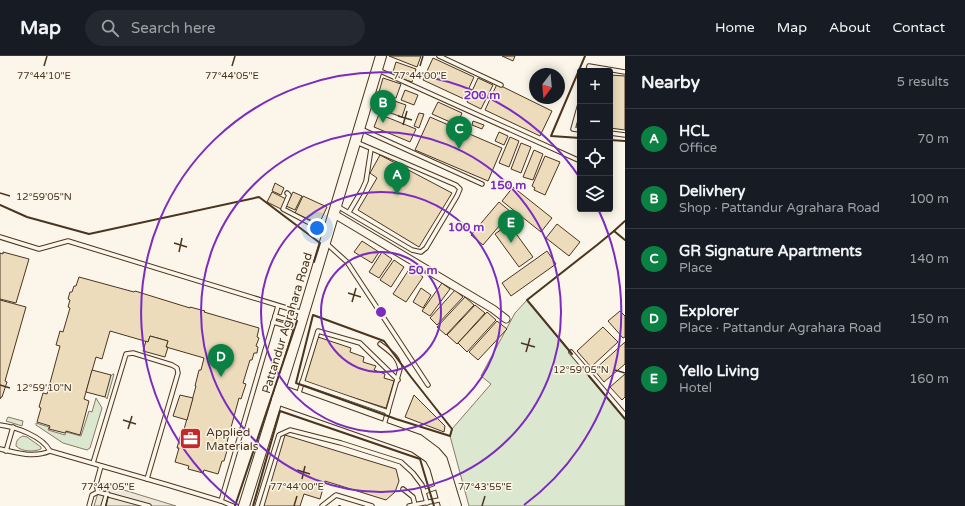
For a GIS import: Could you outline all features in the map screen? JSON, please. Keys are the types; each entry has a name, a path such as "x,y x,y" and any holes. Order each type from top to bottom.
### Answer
{"street":[{"name":"Pattandur Agrahara Road","path":"244,506 381,56"},
{"path":"335,209 493,309 506,319"},
{"path":"278,395 297,396 382,431"},
{"path":"278,395 382,431 419,440 435,452 442,460 445,484 445,502"},
{"path":"445,484 456,506"}],"lane":[{"path":"439,56 502,84"},
{"path":"589,68 590,66 602,68"},
{"path":"377,70 577,160"},
{"path":"613,70 625,72"},
{"path":"577,117 574,130 577,130"},
{"path":"360,128 482,184"},
{"path":"613,133 625,135"},
{"path":"335,209 349,212 412,250 422,252 426,248 460,189 456,185 356,142"},
{"path":"349,212 366,181 372,149"},
{"path":"287,193 289,195 283,209 327,237 347,262 428,385"},
{"path":"0,237 39,249 68,241 304,313"},
{"path":"221,501 278,306"},
{"path":"275,316 300,326"},
{"path":"273,322 300,326"},
{"path":"297,396 318,331 360,343 398,380"},
{"path":"380,344 399,360 400,369 382,431"},
{"path":"571,352 625,415"},
{"path":"93,463 126,354 133,353 172,365 177,368 178,373 147,479"},
{"path":"302,382 388,412"},
{"path":"0,425 22,430 48,446 50,451"},
{"path":"6,451 13,427"},
{"path":"257,506 279,435 290,430 341,443 401,462 413,473 422,485 427,503"},
{"path":"0,449 17,454 31,455 44,454 50,451 221,501 233,506"},
{"path":"98,492 96,484 100,466"},
{"path":"424,492 445,484"},
{"path":"403,489 413,497 415,505"},
{"path":"89,506 92,495 98,492 107,493 150,506"},
{"path":"103,506 107,493"},
{"path":"322,506 336,495 372,506"},
{"path":"410,506 445,502"}],"green space":[{"path":"527,300 625,419 625,506 469,506 450,436 452,429 491,384 481,376 515,313"},
{"path":"113,374 107,399 104,395 108,378"},
{"path":"96,398 102,408 90,448 87,450 63,443 36,425 36,423 49,427 48,430 65,435 66,432 81,436 89,411 92,412"},
{"path":"8,417 23,421 22,426 6,421"},
{"path":"23,436 27,437 41,447 41,449 28,451 16,446 17,441"}],"shaded area":[{"path":"101,483 176,506 94,506"}],"building":[{"path":"389,56 421,56 417,67"},
{"path":"502,56 515,56 513,61"},
{"path":"433,58 474,77 464,99 423,80"},
{"path":"396,62 416,69 412,82 392,75"},
{"path":"613,75 625,76 625,130 613,128"},
{"path":"383,78 401,84 396,98 379,92"},
{"path":"478,78 493,85 481,109 467,102"},
{"path":"497,84 529,100 529,104 538,104 552,111 540,136 485,110"},
{"path":"405,90 418,95 414,105 401,100"},
{"path":"386,98 406,105 402,117 382,110"},
{"path":"438,102 462,113 457,125 432,114"},
{"path":"419,113 424,114 419,128 414,126"},
{"path":"379,114 416,129 410,142 374,127"},
{"path":"430,117 502,148 488,181 415,150"},
{"path":"473,121 484,125 482,129 472,125"},
{"path":"499,132 508,136 504,145 495,141"},
{"path":"510,137 519,141 509,167 499,163"},
{"path":"521,143 531,147 521,173 511,169"},
{"path":"534,150 543,154 533,180 523,177"},
{"path":"380,155 452,193 419,247 358,210 377,178 370,173"},
{"path":"545,156 560,162 545,195 534,190 535,188 532,186"},
{"path":"275,183 284,188 281,195 272,191"},
{"path":"513,187 552,218 541,232 502,201"},
{"path":"272,192 286,199 281,209 267,202"},
{"path":"293,192 302,196 295,210 286,206"},
{"path":"303,196 327,207 319,224 295,213"},
{"path":"499,202 511,212 483,245 471,235"},
{"path":"509,224 533,257 519,267 495,234"},
{"path":"557,224 580,242 569,256 546,238"},
{"path":"362,241 379,252 372,263 354,252"},
{"path":"547,251 556,264 511,296 502,283"},
{"path":"3,252 29,259 16,303 0,299 0,253 3,254"},
{"path":"382,252 392,259 379,278 369,272"},
{"path":"394,260 404,267 391,287 380,280"},
{"path":"410,268 423,277 406,302 393,294"},
{"path":"79,277 134,292 135,291 259,328 257,337 259,338 256,346 258,347 257,353 254,353 252,360 250,360 243,383 246,384 241,399 239,398 226,446 228,447 218,474 204,470 203,473 188,469 189,466 175,462 181,433 183,433 199,370 201,370 204,358 166,347 168,341 150,336 148,342 110,331 102,359 96,357 84,399 89,401 80,435 66,431 65,433 49,429 50,426 37,422 43,393 47,394 60,346 56,345 60,331 63,332 70,308 68,307 70,300 68,299 70,292 72,292 74,286 76,286"},
{"path":"442,283 450,289 430,316 422,311"},
{"path":"421,288 431,295 423,308 413,302"},
{"path":"455,290 463,297 437,325 430,318"},
{"path":"465,297 474,305 446,335 437,327"},
{"path":"0,300 26,307 5,381 7,382 0,399"},
{"path":"475,305 485,313 457,344 447,335"},
{"path":"620,311 625,316 625,337 623,338 608,321"},
{"path":"487,312 496,320 467,352 458,343"},
{"path":"497,321 507,329 478,360 469,352"},
{"path":"603,327 618,342 591,367 577,351"},
{"path":"150,336 168,341 165,357 143,351 146,341 148,342"},
{"path":"318,337 351,348 350,352 364,357 363,362 376,366 374,370 385,374 384,378 394,381 386,408 304,382"},
{"path":"625,342 625,364 604,382 594,370"},
{"path":"92,370 111,375 105,397 86,392"},
{"path":"625,374 625,397 622,400 610,387"},
{"path":"180,395 193,398 187,420 173,416"},
{"path":"414,395 445,426 444,432 405,417"},
{"path":"285,435 396,469 399,481 395,492 386,500 325,481 320,499 304,494 300,506 264,506"}],"wall":[{"path":"577,138 551,136 585,56"},
{"path":"613,140 625,141"},
{"path":"0,205 27,217 89,234 259,197 320,243 314,262"},
{"path":"614,231 625,221"},
{"path":"572,354 527,300 614,231 625,240"},
{"path":"313,315 384,341 452,429 450,436 396,419 296,383 313,315"},
{"path":"235,506 297,321"},
{"path":"589,376 625,419"},
{"path":"253,506 280,411 420,459 434,506"}],"place":[{"name":"Delivhery","path":"383,123"},
{"name":"GR Signature Apartments","path":"459,149"},
{"name":"HCL","path":"397,195"},
{"name":"Yello Living","path":"511,243"},
{"name":"Explorer","path":"221,377"},
{"name":"Applied Materials","path":"190,439"}]}
